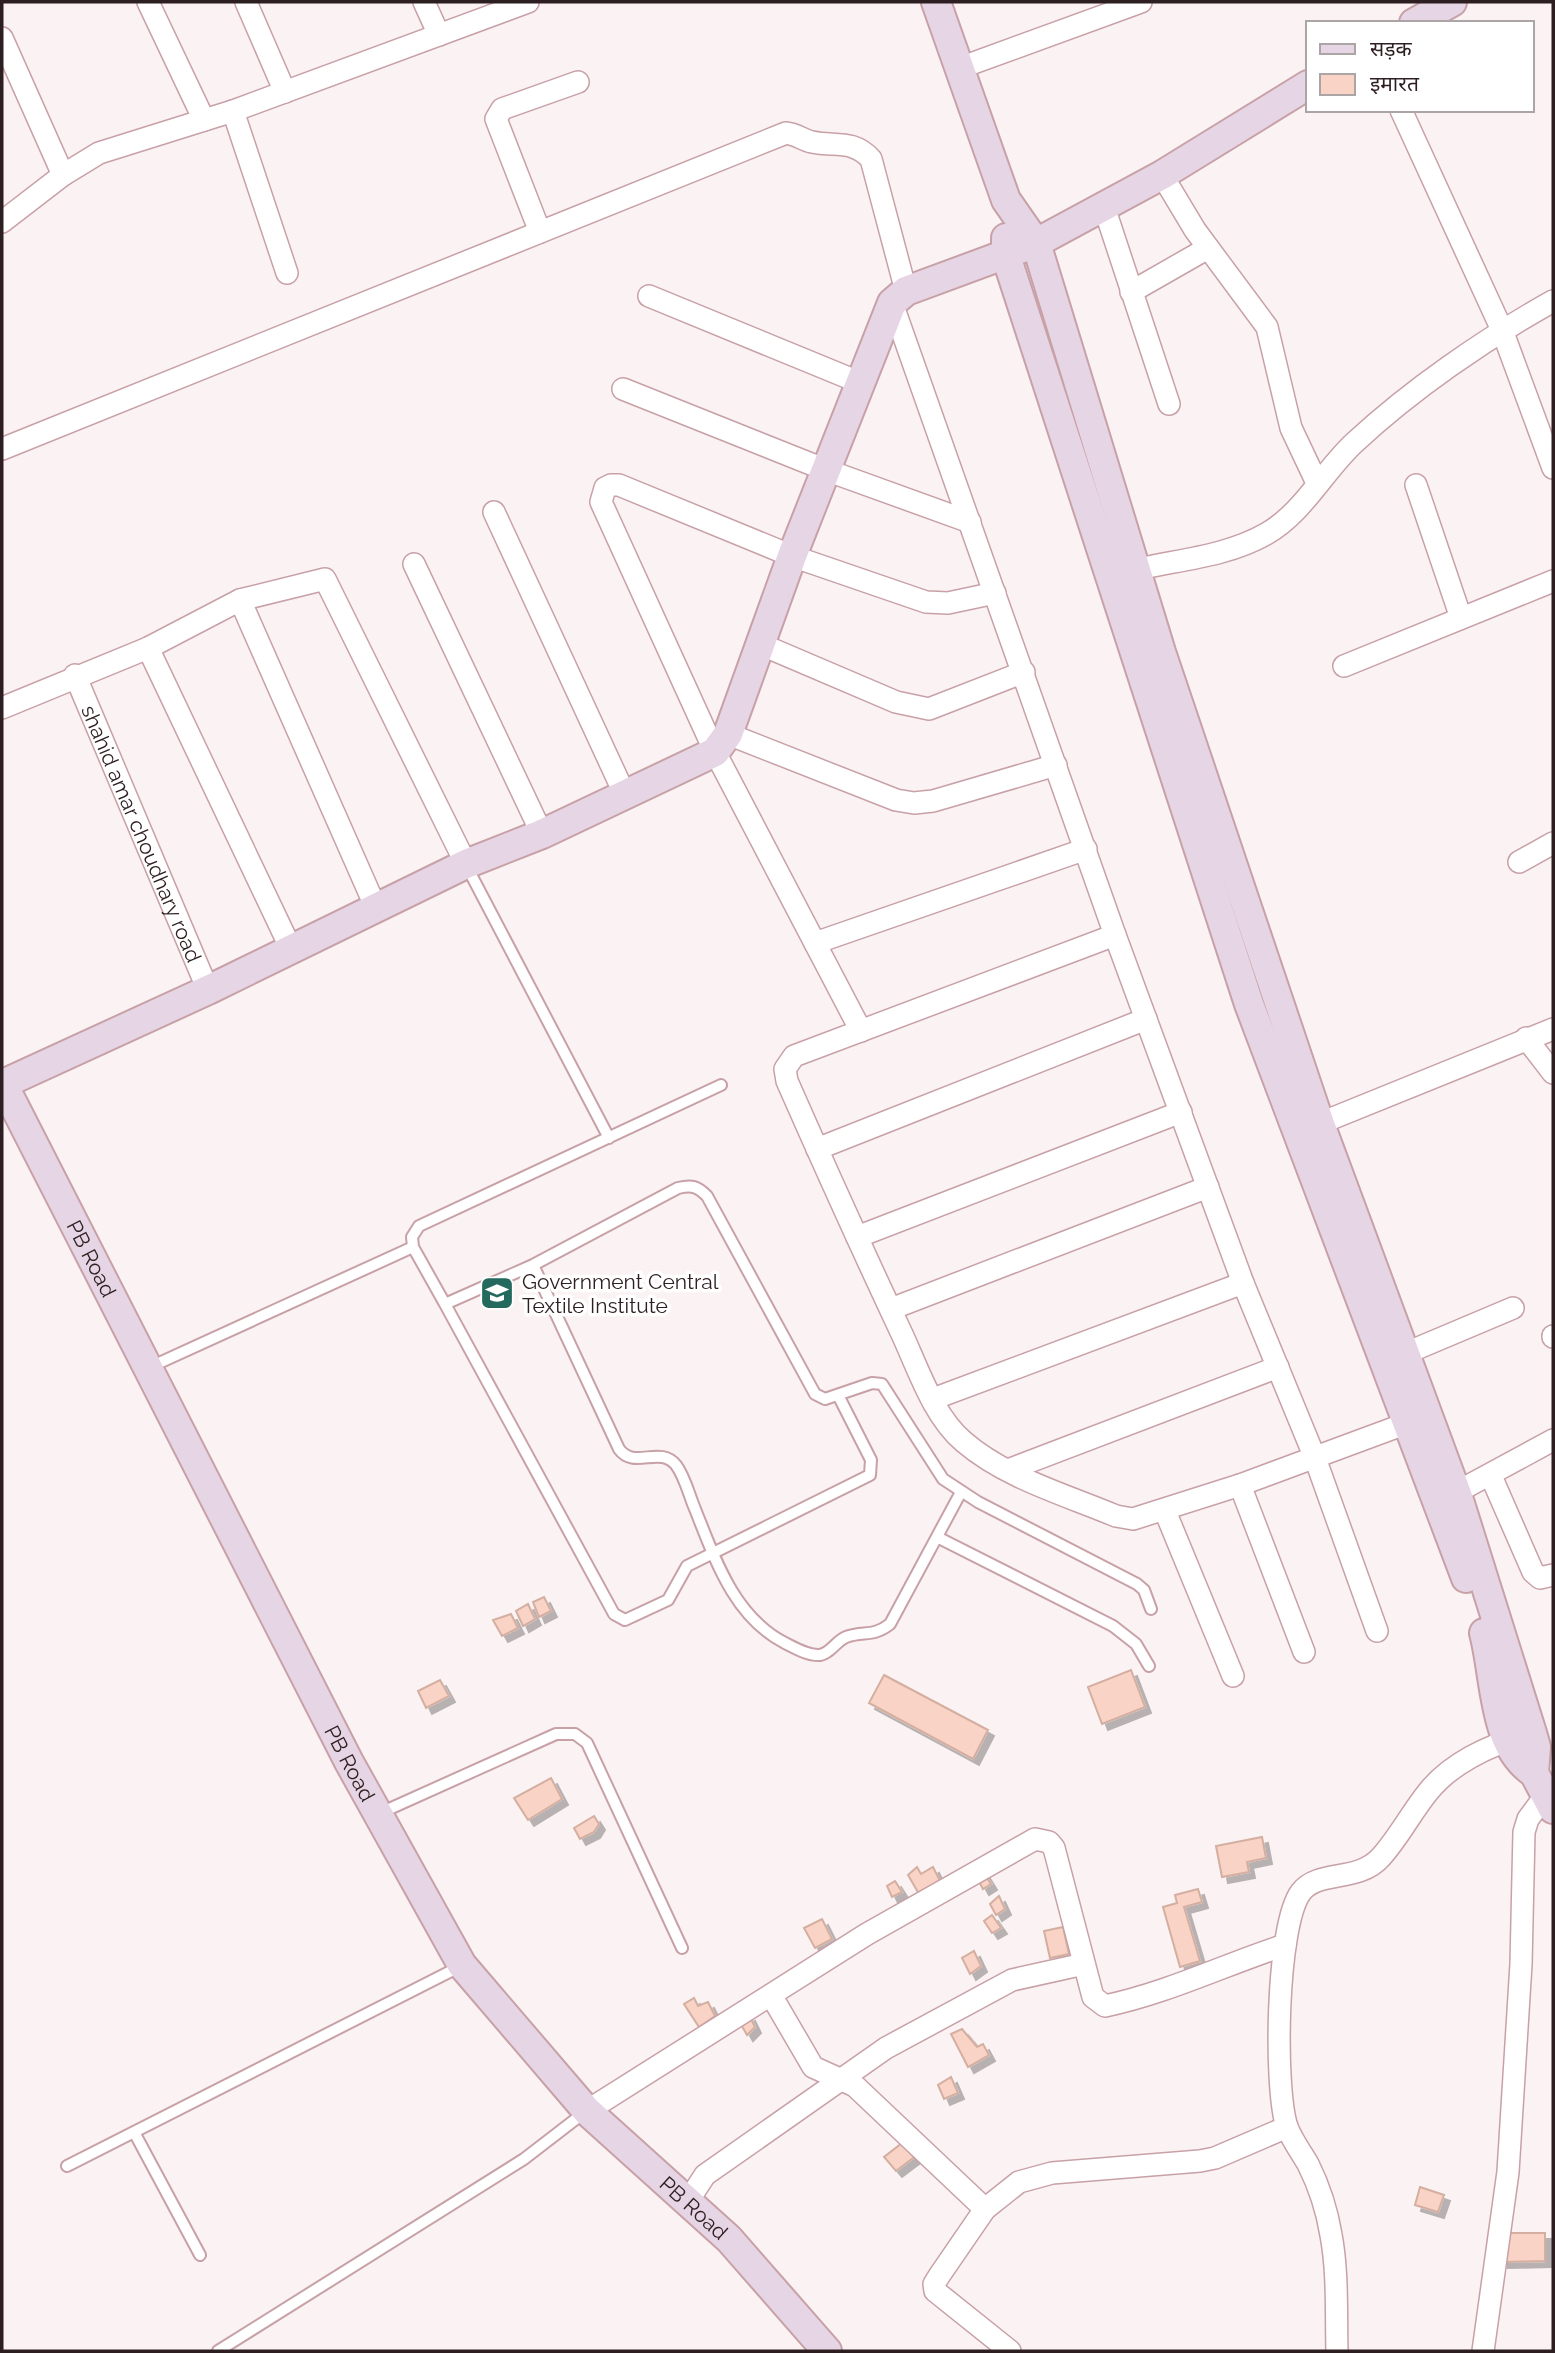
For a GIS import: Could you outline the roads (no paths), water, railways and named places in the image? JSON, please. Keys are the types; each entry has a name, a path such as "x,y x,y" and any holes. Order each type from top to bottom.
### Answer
{"street":[{"path":"148,2 204,120"},
{"path":"246,2 285,92"},
{"path":"424,2 439,35"},
{"path":"2,222 63,176 99,153 233,111 528,2"},
{"path":"936,2 957,69 1006,200 1036,243 1123,573 1250,1004 1309,1128 1446,1498 1519,1737 1536,1747 1544,1793 1528,1819 1524,1832 1521,1964 1508,2172 1483,2351"},
{"path":"957,69 1142,2"},
{"path":"1418,21 1452,2"},
{"path":"2,38 63,176"},
{"path":"540,232 496,119 502,109 578,82"},
{"path":"2,1083 208,989 466,864 542,834 625,795 721,743 826,470 900,297 1036,243 1162,175 1306,86"},
{"path":"233,111 287,273"},
{"path":"1402,112 1502,330 1553,468"},
{"path":"2,449 777,135 796,134 811,142 843,143 857,148 871,159 900,297 970,522 1115,935 1243,1283 1315,1458 1377,1631"},
{"path":"1162,175 1208,248 1267,327 1291,428 1317,482"},
{"path":"1006,200 1006,256 1276,996 1309,1128"},
{"path":"1104,207 1169,404"},
{"path":"1131,292 1208,248"},
{"path":"649,296 861,383"},
{"path":"1123,573 1216,554 1265,535 1294,513 1317,482 1373,425 1502,330 1553,301"},
{"path":"623,389 826,470 970,522"},
{"path":"861,1031 815,943 721,743 601,502 602,495 611,485 620,485 792,556 926,602 948,603 995,593"},
{"path":"1416,485 1461,618"},
{"path":"494,512 625,795"},
{"path":"414,564 542,834"},
{"path":"2,708 75,675 148,648 240,600 325,579 466,864"},
{"path":"1344,666 1553,580"},
{"path":"240,600 376,908"},
{"path":"760,644 896,702 921,708 944,705 1024,672"},
{"path":"148,648 291,949"},
{"name":"shahid amar choudhary road","path":"75,675 208,989"},
{"path":"721,743 896,800 914,803 933,802 1056,765"},
{"path":"1519,862 1553,843"},
{"path":"815,943 1086,849"},
{"path":"1115,935 794,1056 785,1069 787,1081 856,1237 933,1399 951,1430 965,1443 1008,1470 1116,1516 1133,1519 1240,1485 1417,1420"},
{"path":"1250,1004 1276,996"},
{"path":"817,1149 1146,1019"},
{"path":"1309,1128 1553,1028"},
{"path":"1526,1038 1553,1073"},
{"name":"PB Road","path":"2,1083 378,1814 462,1965 587,2110 729,2239 827,2351"},
{"path":"856,1237 1181,1112"},
{"path":"891,1309 1208,1187"},
{"path":"933,1399 1243,1283"},
{"path":"1404,1354 1513,1308"},
{"path":"1385,1332 1404,1354 1417,1420"},
{"path":"1008,1470 1278,1367"},
{"path":"1446,1498 1491,1476 1553,1440"},
{"path":"1491,1476 1532,1572 1540,1578 1553,1575"},
{"path":"1240,1485 1304,1652"},
{"path":"1165,1511 1233,1676"},
{"path":"1337,2351 1331,2236 1323,2201 1287,2127 1279,2026 1284,1945 1289,1921 1304,1889 1312,1882 1359,1874 1380,1858 1438,1780 1466,1760 1519,1737"},
{"path":"587,2110 867,1934 1035,1839 1049,1842 1054,1848 1093,1997 1105,2006 1161,1992 1211,1970 1284,1945"},
{"path":"688,2201 705,2175 886,2048 994,1988 1030,1975 1084,1964"},
{"path":"771,1994 813,2067 821,2073 844,2079 860,2090 985,2209"},
{"path":"1010,2351 939,2297 934,2284 985,2209 1007,2189 1031,2177 1215,2158 1287,2127"}],"lane":[{"path":"466,864 609,1138"},
{"path":"720,1084 419,1226 412,1237 413,1247 614,1614 625,1620 661,1605 674,1592 687,1566 870,1475 871,1460 838,1395"},
{"path":"445,1304 533,1265 678,1188 690,1185 699,1187 707,1196 809,1387 819,1398 838,1395 872,1383 882,1384 934,1469 961,1492 1137,1584 1144,1590 1152,1609"},
{"path":"148,1368 413,1247"},
{"path":"533,1265 619,1449 625,1457 633,1460 662,1457 673,1462 712,1552 735,1597 759,1627 795,1648 817,1655 825,1653 846,1637 870,1636 890,1625 961,1492"},
{"path":"937,1537 1120,1631 1136,1643 1149,1666"},
{"path":"378,1814 556,1734 575,1734 587,1743 682,1948"},
{"path":"67,2166 462,1965"},
{"path":"218,2351 524,2159 587,2110"},
{"path":"134,2132 200,2255"}],"place":[{"name":"Government Central Textile Institute","path":"497,1293"}]}
